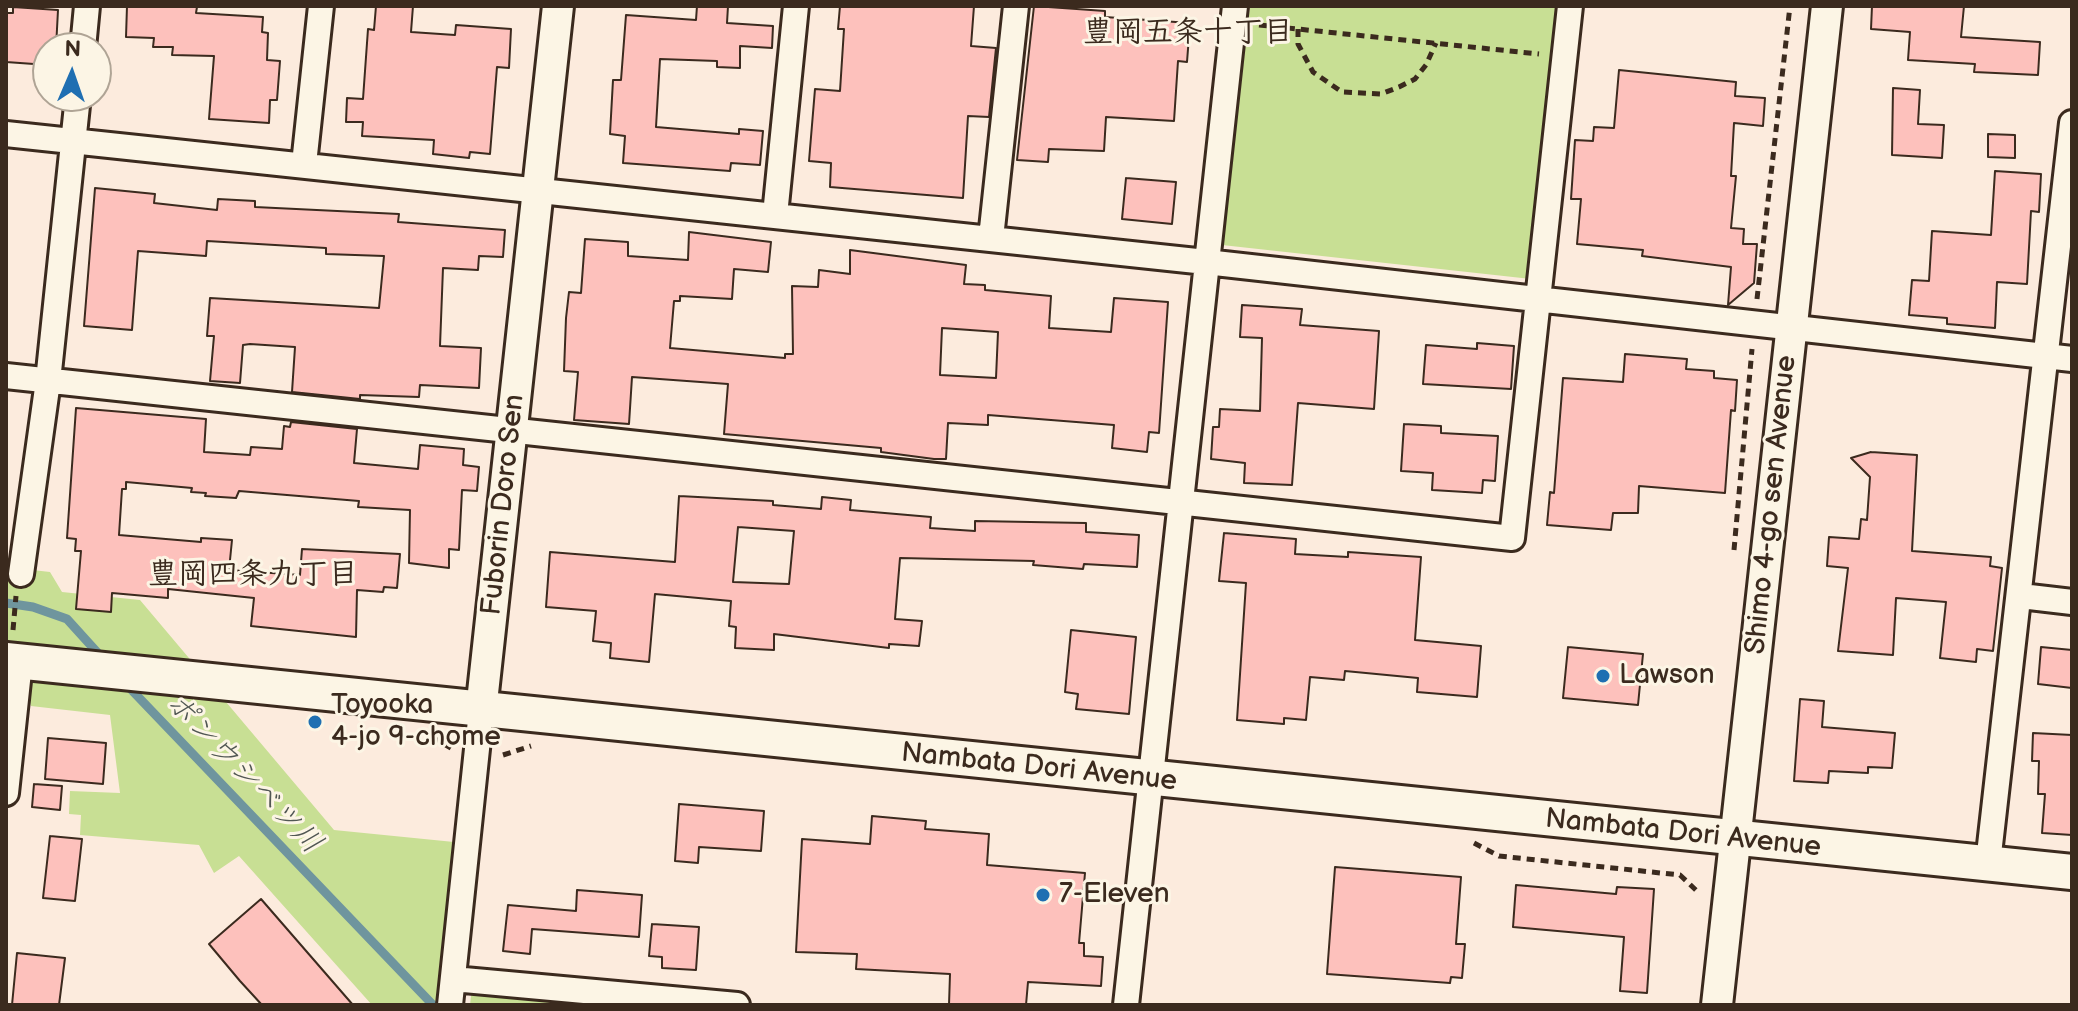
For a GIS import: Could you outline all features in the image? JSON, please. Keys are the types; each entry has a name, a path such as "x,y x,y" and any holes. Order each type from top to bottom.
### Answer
{"main road":[{"name":"Nambata Dori Avenue","path":"13,661 1735,840 2072,872"}],"street":[{"path":"85,32 87,6"},
{"path":"304,164 321,6"},
{"name":"Fuborin Doro Sen","path":"452,991 558,6"},
{"path":"775,215 796,6"},
{"path":"991,238 1016,6"},
{"path":"6,376 1512,538 1570,6"},
{"name":"Shimo 4-go sen Avenue","path":"1717,1005 1827,6"},
{"path":"1126,1005 1234,14"},
{"path":"21,574 48,381 76,112"},
{"path":"1988,863 2021,596 2044,356 2072,123"},
{"path":"6,134 991,238 2072,359"},
{"path":"2021,596 2072,602"},
{"path":"6,793 13,661"},
{"path":"452,991 737,1005"}],"path":[{"path":"1734,558 1754,322 1790,6"},
{"path":"1234,14 1298,29 1564,56"},
{"path":"1298,29 1298,44 1313,72 1342,92 1381,94 1415,79 1426,65 1436,43"}],"green space":[{"path":"1250,6 1556,6 1531,279 1222,245"},
{"path":"6,567 50,572 62,592 140,600 334,830 454,842 437,1005 372,1005 239,856 214,873 199,845 80,835 81,815 69,814 70,791 120,793 110,715 31,706 20,662 6,660"},
{"path":"472,987 625,1005 470,1005"}],"building":[{"path":"127,6 197,7 196,13 263,17 262,32 268,33 267,60 280,61 277,100 270,100 269,123 209,119 214,56 172,55 173,47 153,47 154,38 126,37"},
{"path":"376,6 413,6 411,32 455,35 456,25 511,29 509,68 497,67 490,154 470,152 469,158 433,154 434,140 362,136 363,122 346,122 347,98 363,99 368,29 374,30"},
{"path":"697,6 728,6 727,23 773,26 772,48 740,46 740,68 717,67 717,61 660,59 656,127 739,134 739,129 763,131 760,165 731,163 730,171 623,163 625,136 610,134 613,80 621,80 626,15 696,20"},
{"path":"840,6 974,6 971,46 996,48 989,117 968,116 963,198 830,187 831,163 809,161 815,89 840,91 844,29 838,29"},
{"path":"1034,6 1105,11 1105,17 1190,23 1187,62 1178,61 1174,121 1106,117 1104,151 1049,149 1048,162 1017,160"},
{"path":"1872,6 1964,6 1961,37 2040,42 2038,75 1974,72 1975,64 1908,60 1910,32 1871,29"},
{"path":"13,7 58,10 57,32 32,32 32,64 6,62 6,13 13,13"},
{"path":"1619,70 1736,82 1735,96 1765,98 1763,126 1734,123 1731,176 1736,176 1731,228 1744,229 1743,244 1757,244 1754,283 1728,305 1731,267 1642,256 1643,250 1577,244 1581,199 1571,199 1575,140 1593,141 1594,127 1614,128"},
{"path":"1893,88 1920,90 1918,124 1944,125 1942,158 1892,155"},
{"path":"1988,134 2015,135 2015,158 1988,157"},
{"path":"1995,171 2041,174 2039,212 2031,211 2027,284 1997,282 1995,328 1947,324 1947,318 1909,315 1912,280 1929,281 1932,231 1991,235"},
{"path":"1126,178 1176,182 1172,224 1122,219"},
{"path":"95,188 155,194 154,203 217,210 218,199 255,201 255,207 399,214 398,222 505,230 503,257 479,256 478,270 443,268 440,346 481,348 479,388 420,385 419,397 360,395 360,399 292,392 295,347 250,344 243,345 240,383 210,381 214,336 207,336 210,298 379,308 384,256 326,254 326,248 207,241 206,256 138,251 132,330 84,326"},
{"path":"689,232 771,242 768,272 734,269 732,299 680,296 680,301 674,301 670,348 785,358 785,354 793,354 792,286 818,287 819,270 850,274 850,250 966,265 964,284 985,285 985,290 1051,296 1049,328 1111,332 1114,298 1168,302 1159,433 1149,432 1147,452 1112,448 1114,425 988,415 988,425 948,423 946,459 934,459 881,452 881,448 724,434 728,384 632,377 629,424 574,420 578,372 564,371 566,318 569,292 581,293 585,239 628,242 628,256 688,260","holes":["942,328 998,332 996,378 940,375"]},
{"path":"1242,305 1302,309 1300,325 1379,331 1374,409 1298,403 1292,485 1244,483 1245,463 1211,459 1213,427 1219,427 1220,409 1260,411 1262,338 1240,337"},
{"path":"1477,343 1514,346 1511,389 1423,384 1426,345 1477,349"},
{"path":"1625,354 1687,359 1686,369 1714,371 1714,378 1737,380 1735,411 1731,410 1725,493 1639,486 1638,513 1613,513 1611,530 1547,525 1550,492 1554,493 1563,378 1623,382"},
{"path":"76,408 206,419 204,452 250,455 251,447 282,449 284,426 290,427 291,422 357,429 354,463 418,469 420,445 464,449 463,465 479,467 477,491 462,490 459,550 449,549 449,568 409,563 410,510 358,507 359,501 239,491 236,498 205,496 206,493 191,492 192,488 126,482 126,489 122,489 119,535 201,542 201,538 232,540 229,570 300,575 302,549 400,554 397,588 384,587 383,592 357,590 356,637 251,626 254,598 168,589 168,598 112,593 111,612 76,609 81,551 75,551 76,539 67,538"},
{"path":"1404,424 1441,426 1441,433 1498,436 1495,481 1483,480 1482,493 1432,490 1433,473 1401,471"},
{"path":"1871,452 1917,455 1912,551 1991,557 1990,566 2002,568 1993,651 1977,649 1976,662 1940,658 1946,602 1896,598 1893,655 1838,651 1848,568 1827,566 1829,537 1859,539 1861,519 1867,520 1870,477 1851,458"},
{"path":"679,496 773,501 773,505 821,509 822,497 851,500 850,510 931,517 930,528 975,531 975,521 1086,523 1086,532 1139,535 1137,567 1084,564 1083,569 1033,565 1034,561 900,558 895,619 922,621 919,646 889,644 889,648 774,634 774,650 735,648 736,627 729,626 731,601 655,594 649,662 610,658 611,643 593,641 596,611 546,607 550,552 675,562","holes":["738,527 794,531 789,584 733,582"]},
{"path":"1224,533 1296,539 1295,554 1348,557 1348,552 1421,557 1415,640 1481,646 1477,697 1417,692 1418,678 1345,671 1344,680 1310,677 1306,720 1284,718 1284,724 1237,720 1246,583 1219,581"},
{"path":"1071,630 1136,637 1129,714 1076,709 1078,694 1065,692"},
{"name":"Lawson","path":"1568,647 1643,654 1638,705 1563,698"},
{"path":"2041,647 2072,650 2072,688 2038,684"},
{"path":"1800,699 1824,701 1822,727 1895,733 1892,768 1868,767 1868,773 1829,771 1828,783 1794,781"},
{"path":"2033,733 2072,735 2072,835 2042,833 2045,794 2038,794 2039,761 2032,761"},
{"path":"48,738 106,743 103,784 45,779"},
{"path":"34,784 62,786 60,810 32,807"},
{"path":"679,804 764,811 761,851 699,847 698,863 675,861"},
{"path":"872,816 926,821 925,829 989,834 987,865 1085,873 1079,943 1084,943 1084,956 1103,957 1101,986 1028,982 1026,1005 949,1005 950,974 856,969 857,954 796,952 802,839 870,844"},
{"path":"50,836 82,839 75,901 43,898"},
{"path":"1335,867 1461,877 1456,944 1465,944 1462,978 1451,977 1450,983 1327,974"},
{"path":"1516,885 1616,894 1617,887 1654,889 1647,993 1620,991 1624,937 1513,927"},
{"path":"577,890 642,895 639,937 532,929 530,954 503,951 508,905 576,911"},
{"path":"261,899 353,1005 262,1005 240,981 209,944"},
{"path":"652,924 699,927 696,970 662,968 662,957 649,956"},
{"path":"17,953 65,958 59,1005 12,1005"}],"waterway":[{"name":"ポンウシベツ川","path":"6,603 33,607 67,619 105,661"},
{"name":"ポンウシベツ川","path":"123,681 433,1005"}],"place":[{"name":"Lawson","path":"1603,676"},
{"name":"Toyooka 4-jo 9-chome","path":"315,722"},
{"name":"7-Eleven","path":"1043,895"}],"district":[{"name":"豊岡五条十丁目","path":"1188,33"},
{"name":"豊岡四条九丁目","path":"253,575"}]}
